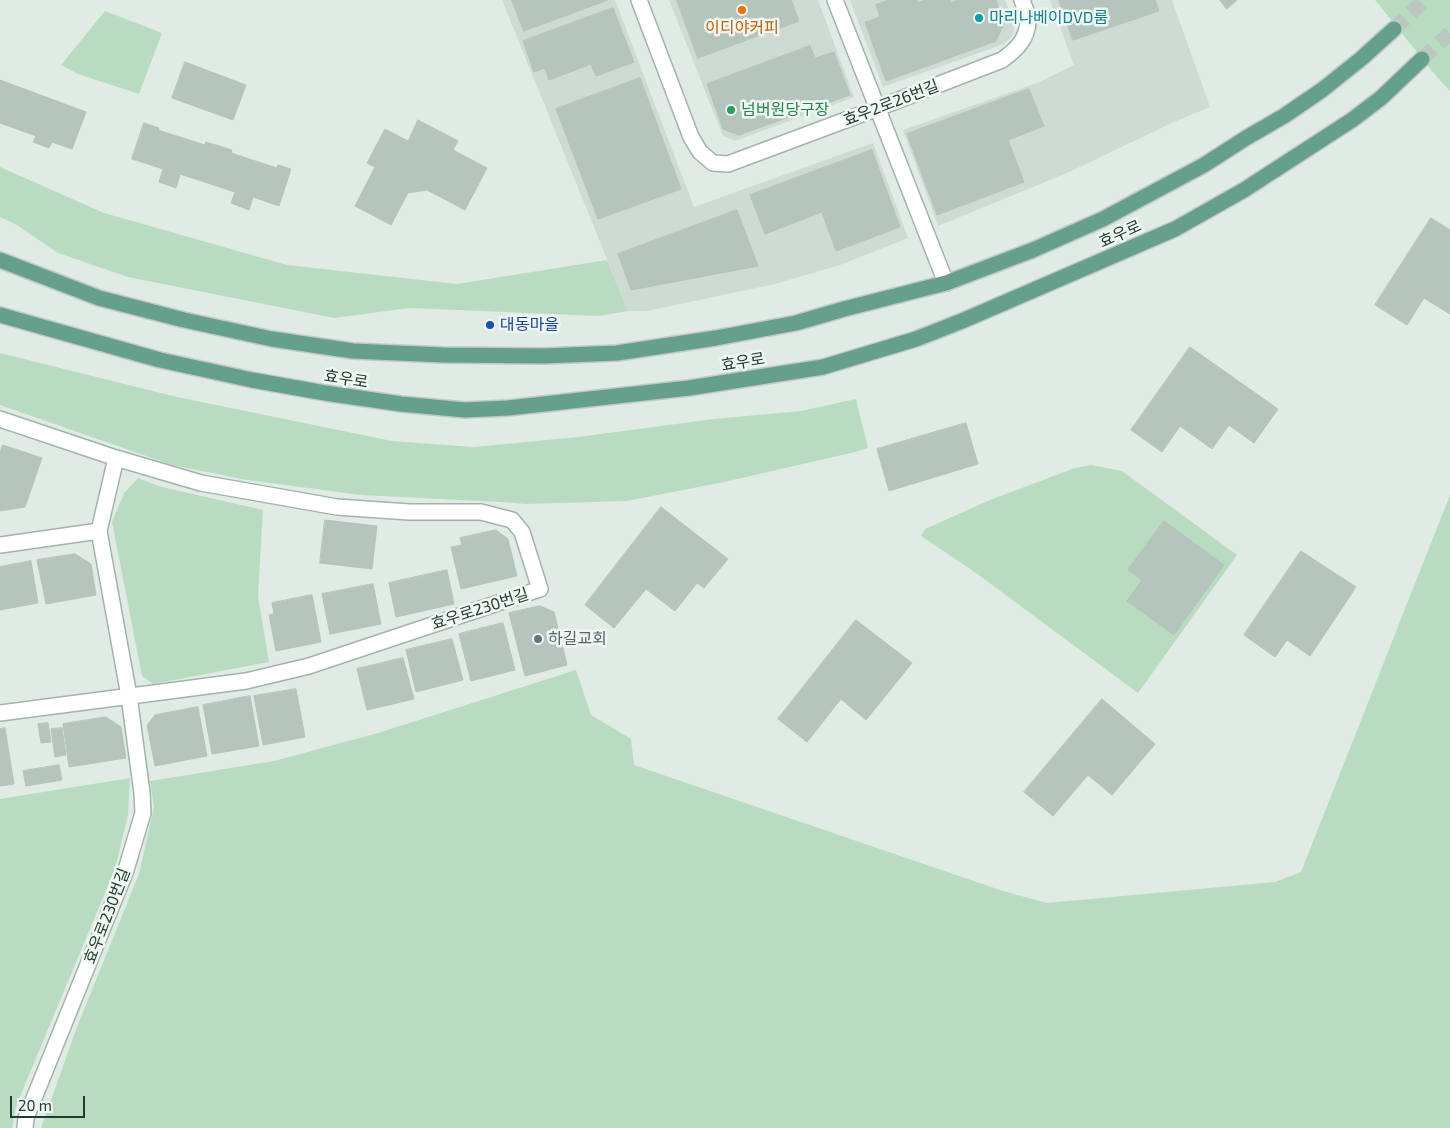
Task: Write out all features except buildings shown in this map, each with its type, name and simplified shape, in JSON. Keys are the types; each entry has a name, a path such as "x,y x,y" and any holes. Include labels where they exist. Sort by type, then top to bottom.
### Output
{"main road":[{"name":"효우로","path":"0,260 99,298 184,320 272,339 353,351 442,355 544,356 617,353 716,338 796,323 946,283 1033,250 1103,219 1204,164 1284,116 1362,58 1394,29"},
{"name":"효우로","path":"0,315 160,360 252,380 401,404 465,410 517,407 689,388 823,367 916,339 962,321 1175,229 1244,190 1352,120 1381,98 1422,59"}],"street":[{"name":"효우2로26번길","path":"639,0 691,137 700,152 713,163 728,164 1002,60 1016,50 1024,39 1028,19 1022,0"},
{"path":"835,0 946,283"},
{"name":"효우로230번길","path":"0,419 116,458 200,483 337,507 409,512 481,512 512,520 522,532 540,589 309,666 246,680 0,712"},
{"name":"효우로230번길","path":"25,1128 26,1118 125,874 143,813 129,696 99,531 116,458"},
{"path":"0,545 99,531"}],"shaded area":[{"path":"502,0 615,0 694,207 873,143 908,238 840,265 775,284 647,311 628,311"},
{"path":"669,0 818,0 854,97 735,141 723,136"},
{"path":"850,0 1005,0 1015,25 1012,36 1004,44 883,87"},
{"path":"1050,0 1172,0 1210,107 1067,173 938,226 903,130 1037,83 1074,65"}],"green space":[{"path":"1375,0 1450,0 1450,91 1437,77"},
{"path":"105,11 162,33 139,94 78,74 61,65"},
{"path":"0,167 104,213 287,265 457,284 607,260 628,311 599,316 409,308 334,318 128,277 58,253 17,225 0,217"},
{"path":"0,353 177,397 392,441 474,447 578,437 714,419 801,411 856,399 868,448 724,482 627,501 526,504 361,495 247,480 172,465 0,405"},
{"path":"1091,465 1122,471 1237,555 1138,693 976,573 921,536 925,529 990,500 1075,468"},
{"path":"138,478 158,486 263,510 258,596 269,662 153,684 142,676 112,522 124,493"},
{"path":"1450,495 1450,1128 41,1128 77,1027 139,874 154,807 150,781 274,761 378,733 576,670 591,715 631,739 634,765 1003,891 1047,903 1275,882 1301,872"},
{"path":"130,778 128,815 115,869 16,1106 12,1128 0,1128 0,799"}],"tunnel":[{"path":"1394,29 1424,0"},
{"path":"1422,59 1450,33"}],"place":[{"name":"이디야커피","path":"742,10"},
{"name":"마리나베이DVD룸","path":"979,18"},
{"name":"넘버원당구장","path":"731,110"},
{"name":"대동마을","path":"490,325"},
{"name":"하길교회","path":"538,639"}]}
